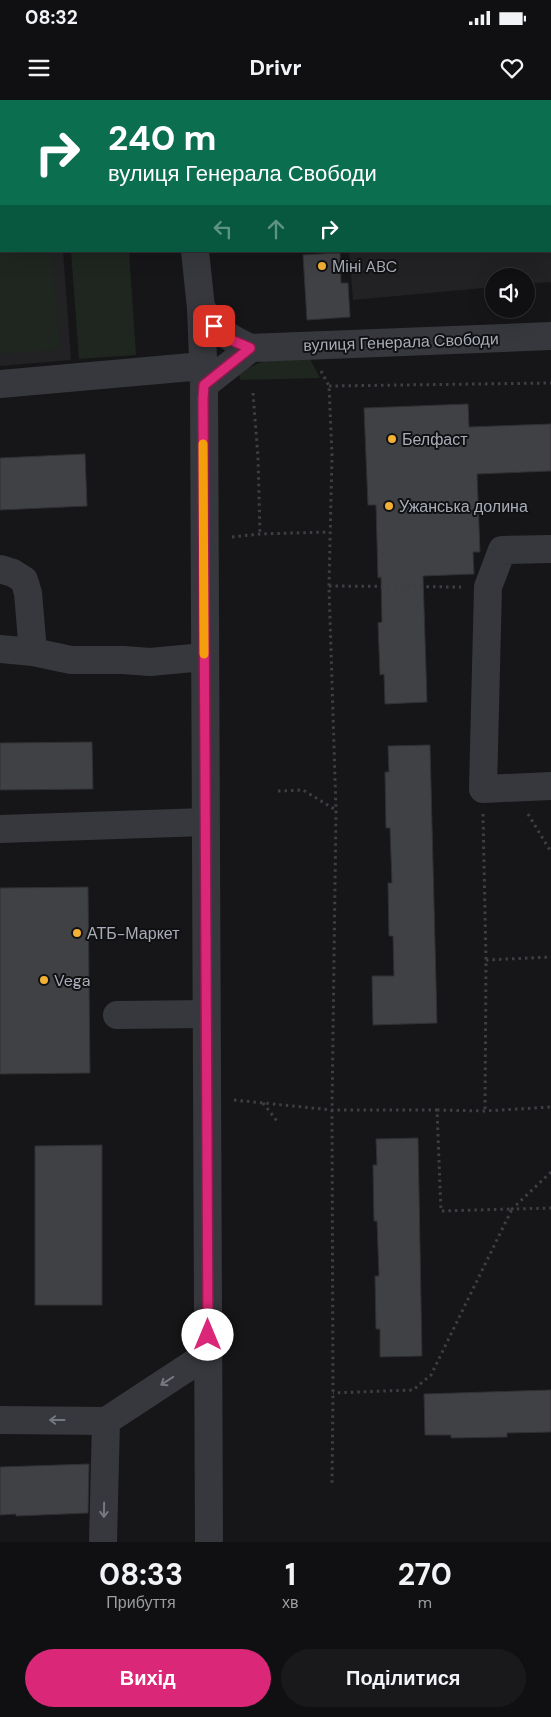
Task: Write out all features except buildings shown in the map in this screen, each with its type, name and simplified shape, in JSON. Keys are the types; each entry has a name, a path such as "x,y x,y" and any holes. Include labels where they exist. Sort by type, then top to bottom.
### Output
{"street":[{"path":"195,252 201,308 203,376 209,1542"},
{"name":"вулиця Генерала Свободи","path":"201,308 221,332 231,340 250,348 551,336"},
{"path":"0,384 203,376 250,348"},
{"path":"551,548 502,550 488,587 483,789 551,786"},
{"path":"0,569 12,572 24,580 28,593 33,652"},
{"path":"0,649 33,652 71,660 150,662 204,657"},
{"path":"0,830 205,822"},
{"path":"117,1015 206,1014"},
{"path":"0,1420 106,1420 208,1354"},
{"path":"103,1542 106,1420"}],"path":[{"path":"313,345 314,356 329,386 332,455 329,586 336,810 332,1110 332,1485"},
{"path":"329,386 551,383"},
{"path":"253,393 258,457 260,534"},
{"path":"204,540 260,534 329,532"},
{"path":"329,586 488,587"},
{"path":"512,788 551,852"},
{"path":"483,789 486,1111"},
{"path":"278,791 303,790 336,810"},
{"path":"486,960 551,957"},
{"path":"206,1098 332,1110 486,1111 551,1107"},
{"path":"263,1102 277,1121"},
{"path":"437,1110 441,1211 551,1208"},
{"path":"333,1393 413,1390 431,1375 512,1209 551,1172"}],"shaded area":[{"path":"0,252 63,252 71,360 0,366"},
{"path":"0,252 52,252 60,349 0,354"},
{"path":"71,252 129,252 136,355 79,359"},
{"path":"349,252 551,252 551,282 535,283 535,268 485,268 485,288 353,300"},
{"path":"307,353 320,378 240,380 239,372 275,356"}],"slow traffic":[{"path":"203,444 204,654"}],"place":[{"name":"Міні ABC","path":"322,266"},
{"name":"Белфаст","path":"392,439"},
{"name":"Ужанська долина","path":"389,506"},
{"name":"АТБ-Маркет","path":"77,933"},
{"name":"Vega","path":"44,980"}],"route":[{"path":"208,1335 203,399 204,385 250,348 231,340 214,326"}]}
